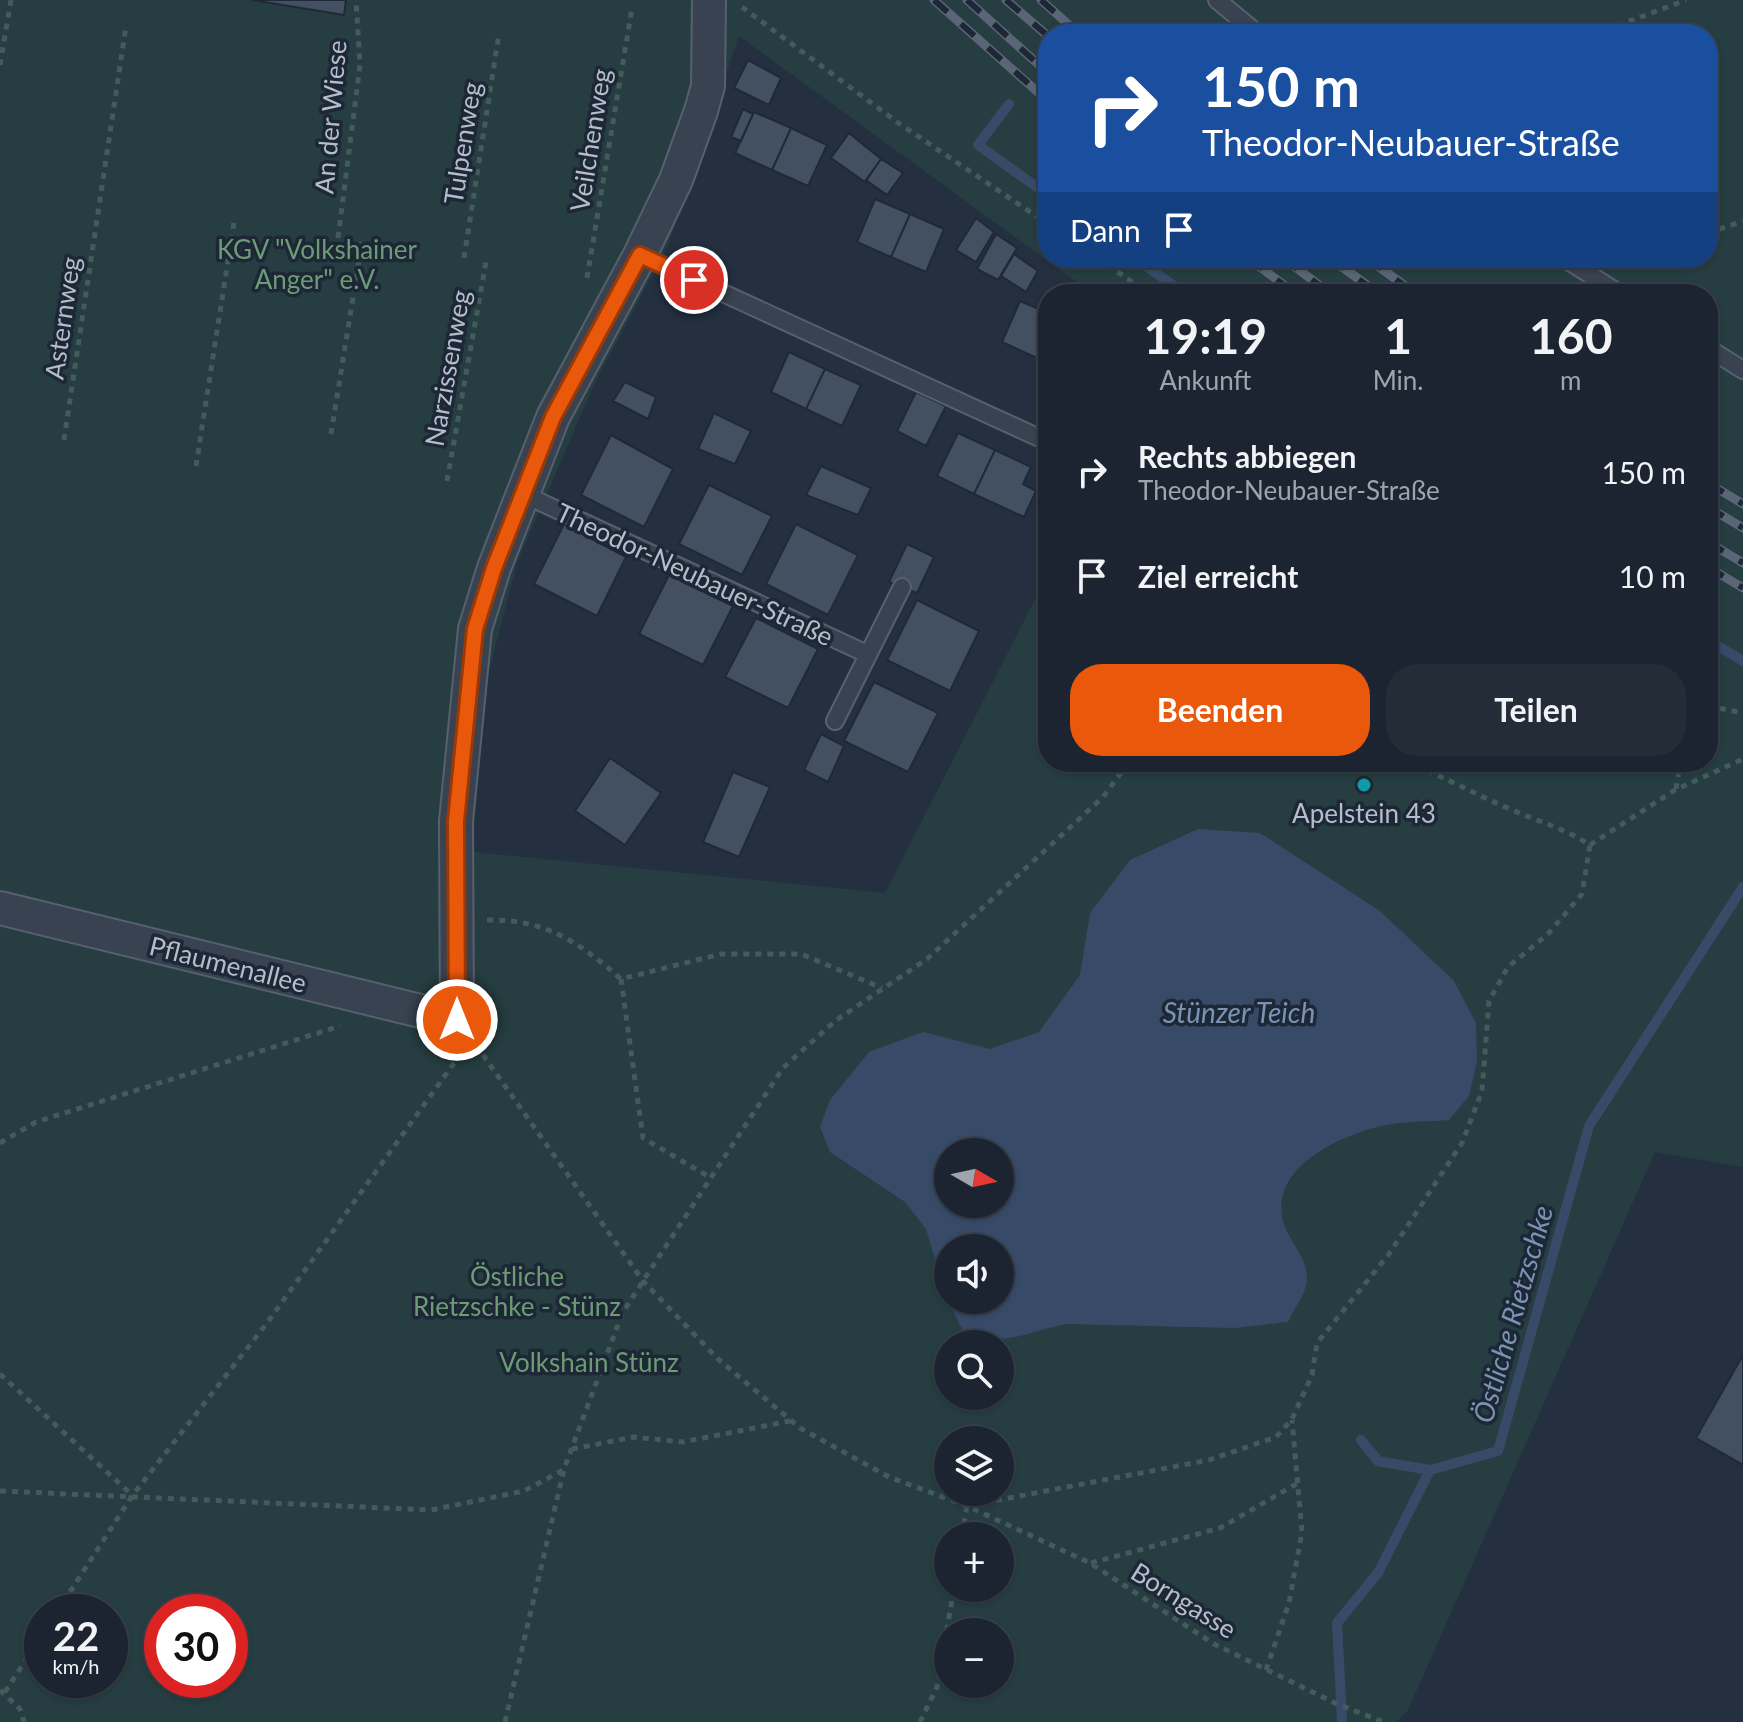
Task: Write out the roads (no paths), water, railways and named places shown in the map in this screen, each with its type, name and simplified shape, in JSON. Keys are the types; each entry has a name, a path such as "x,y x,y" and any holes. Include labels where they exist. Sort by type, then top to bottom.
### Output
{"street":[{"name":"Theodor-Neubauer-Straße","path":"457,1020 456,821 475,629 494,568 553,417 640,255 676,180 705,99 709,0"},
{"name":"Pflaumenallee","path":"0,908 457,1020"}],"lane":[{"path":"1217,0 1246,24"},
{"path":"640,255 1038,437"},
{"path":"1580,268 1604,284"},
{"path":"1718,354 1743,370"},
{"name":"Theodor-Neubauer-Straße","path":"523,494 867,654"},
{"path":"835,721 902,587"}],"water":[{"name":"Stünzer Teich","path":"1198,829 1260,833 1380,911 1454,981 1476,1023 1477,1061 1469,1096 1449,1120 1379,1126 1339,1141 1309,1159 1287,1184 1282,1199 1282,1216 1303,1261 1307,1279 1288,1322 1235,1328 1067,1324 1014,1337 1014,1330 962,1330 954,1314 1014,1314 1014,1234 934,1234 934,1256 926,1229 905,1202 830,1152 820,1127 830,1100 869,1052 923,1032 990,1049 1039,1032 1080,975 1090,913 1130,860"}],"waterway":[{"path":"1009,104 978,145 1038,188"},
{"path":"1149,268 1171,284"},
{"path":"1718,646 1743,661"},
{"name":"Östliche Rietzschke","path":"1342,1722 1337,1623 1378,1573 1430,1470 1498,1451 1589,1126 1743,887"},
{"path":"1361,1440 1378,1461 1430,1470"}],"railway":[{"path":"934,0 1038,92"},
{"path":"967,0 1038,64"},
{"path":"1006,0 1038,27"},
{"path":"1041,0 1068,24"},
{"path":"1261,268 1283,284"},
{"path":"1296,268 1318,284"},
{"path":"1344,268 1365,284"},
{"path":"1381,268 1402,284"},
{"path":"1718,489 1743,504"},
{"path":"1718,513 1743,528"},
{"path":"1718,548 1743,563"},
{"path":"1718,573 1743,588"}],"place":[{"name":"Apelstein 43","path":"1364,785"}],"park label":[{"name":"KGV \"Volkshainer Anger\" e.V.","path":"317,264"},
{"name":"Östliche Rietzschke - Stünz","path":"517,1291"},
{"name":"Volkshain Stünz","path":"589,1362"}]}
